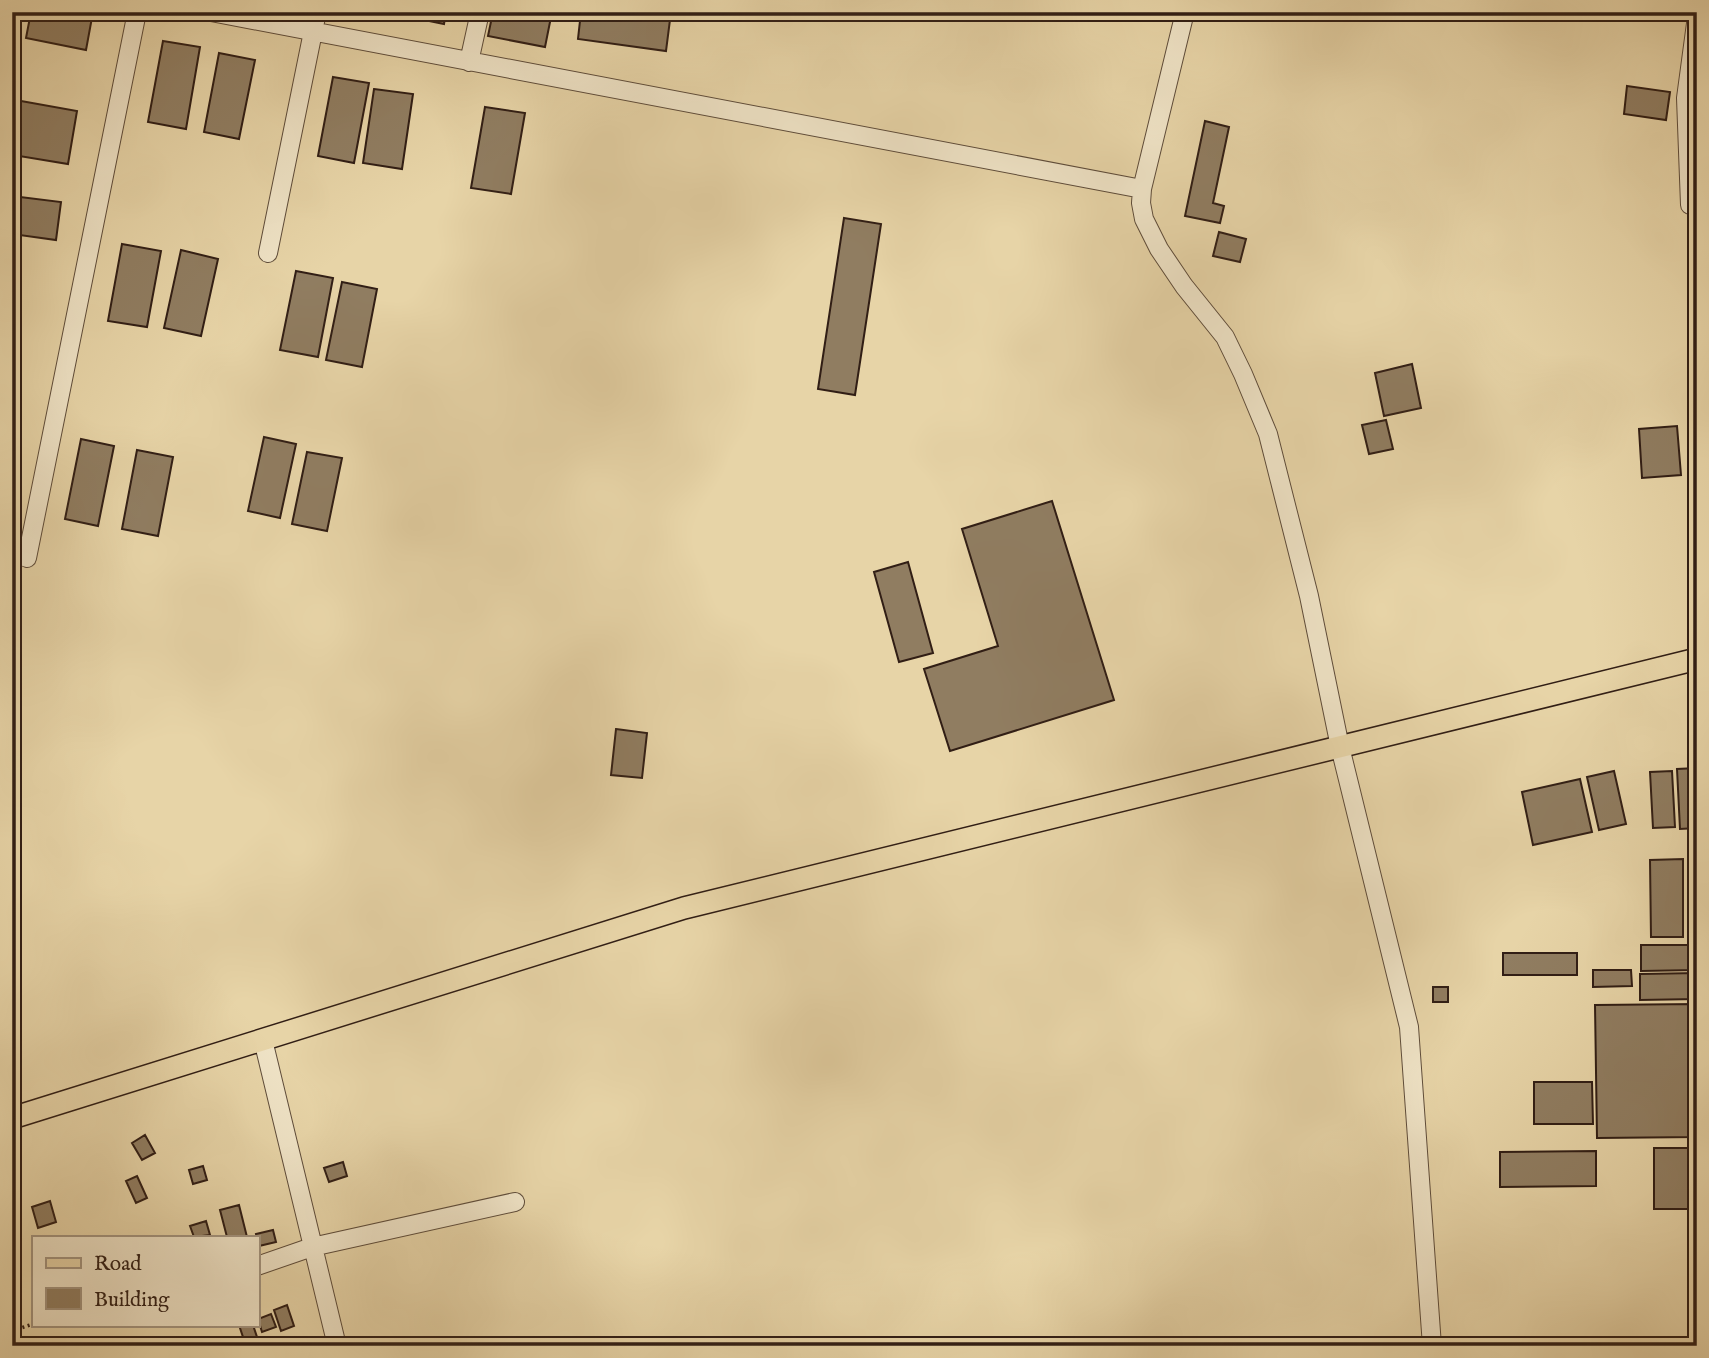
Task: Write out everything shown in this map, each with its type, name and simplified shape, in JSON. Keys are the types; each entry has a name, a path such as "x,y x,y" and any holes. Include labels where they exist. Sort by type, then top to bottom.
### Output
{"main road":[{"path":"12,1118 684,908 1697,659"}],"street":[{"path":"27,558 136,12"},
{"path":"211,12 1142,189"},
{"path":"268,253 317,12"},
{"path":"469,62 480,12"},
{"path":"1055,12 1084,12"},
{"path":"1185,12 1142,189 1141,203 1148,229 1159,249 1184,286 1225,337 1268,434 1309,596 1340,747 1409,1027 1432,1346"},
{"path":"1690,205 1686,98 1697,16"},
{"path":"263,1040 337,1346"},
{"path":"259,1265 312,1247 515,1202"}],"path":[{"path":"12,1331 32,1324"}],"building":[{"path":"31,12 93,12 86,50 26,38"},
{"path":"401,12 446,12 444,24 400,15"},
{"path":"493,12 552,12 545,47 488,36"},
{"path":"581,12 671,12 666,51 578,39"},
{"path":"755,12 755,17 701,14"},
{"path":"163,41 200,47 186,129 148,122"},
{"path":"219,53 255,60 239,139 204,132"},
{"path":"333,77 369,83 354,163 318,156"},
{"path":"1627,86 1670,92 1666,120 1624,114"},
{"path":"374,89 413,94 402,169 363,163"},
{"path":"21,101 77,111 68,164 13,155"},
{"path":"485,107 525,113 511,194 471,188"},
{"path":"1205,121 1229,127 1213,203 1224,206 1220,223 1185,216"},
{"path":"12,196 61,202 56,240 12,234"},
{"path":"844,218 881,224 855,395 818,389"},
{"path":"1219,232 1246,239 1240,262 1213,256"},
{"path":"122,244 161,251 147,327 108,321"},
{"path":"181,250 218,259 201,336 164,328"},
{"path":"296,271 333,278 318,357 280,350"},
{"path":"342,282 377,289 362,367 326,360"},
{"path":"1412,364 1421,408 1384,416 1375,373"},
{"path":"1386,420 1393,449 1369,454 1362,425"},
{"path":"1677,426 1681,475 1642,478 1639,429"},
{"path":"264,437 296,444 280,518 248,511"},
{"path":"81,439 114,446 98,526 65,519"},
{"path":"137,450 173,457 158,536 122,529"},
{"path":"307,452 342,458 327,531 292,524"},
{"path":"1052,501 1114,700 950,751 924,669 998,646 962,529"},
{"path":"908,562 933,653 899,662 874,572"},
{"path":"616,729 647,733 642,778 611,775"},
{"path":"1697,768 1697,828 1680,829 1677,769"},
{"path":"1614,771 1626,824 1599,830 1587,777"},
{"path":"1672,771 1675,827 1653,828 1650,772"},
{"path":"1580,779 1592,832 1533,845 1522,792"},
{"path":"1683,859 1683,937 1651,937 1650,860"},
{"path":"1641,945 1697,945 1697,970 1641,971"},
{"path":"1503,953 1577,953 1577,975 1503,975"},
{"path":"1593,970 1631,970 1632,986 1593,987"},
{"path":"1697,973 1697,999 1640,1000 1640,974"},
{"path":"1433,987 1448,987 1448,1002 1433,1002"},
{"path":"1697,1004 1697,1137 1597,1138 1595,1005"},
{"path":"1534,1082 1592,1082 1593,1124 1534,1124"},
{"path":"145,1135 155,1153 142,1160 132,1143"},
{"path":"1654,1148 1697,1148 1697,1209 1654,1209"},
{"path":"1596,1151 1596,1186 1500,1187 1500,1152"},
{"path":"343,1162 347,1176 329,1182 324,1168"},
{"path":"203,1166 207,1180 193,1184 189,1170"},
{"path":"137,1176 147,1198 136,1203 126,1181"},
{"path":"50,1201 56,1222 38,1228 32,1207"},
{"path":"239,1205 247,1236 227,1236 220,1210"},
{"path":"206,1221 210,1235 194,1236 190,1226"},
{"path":"273,1230 276,1242 259,1246 259,1236 256,1234"},
{"path":"287,1305 294,1326 281,1331 274,1310"},
{"path":"271,1314 276,1327 262,1332 259,1319"},
{"path":"239,1326 253,1326 259,1343 246,1346"}]}
